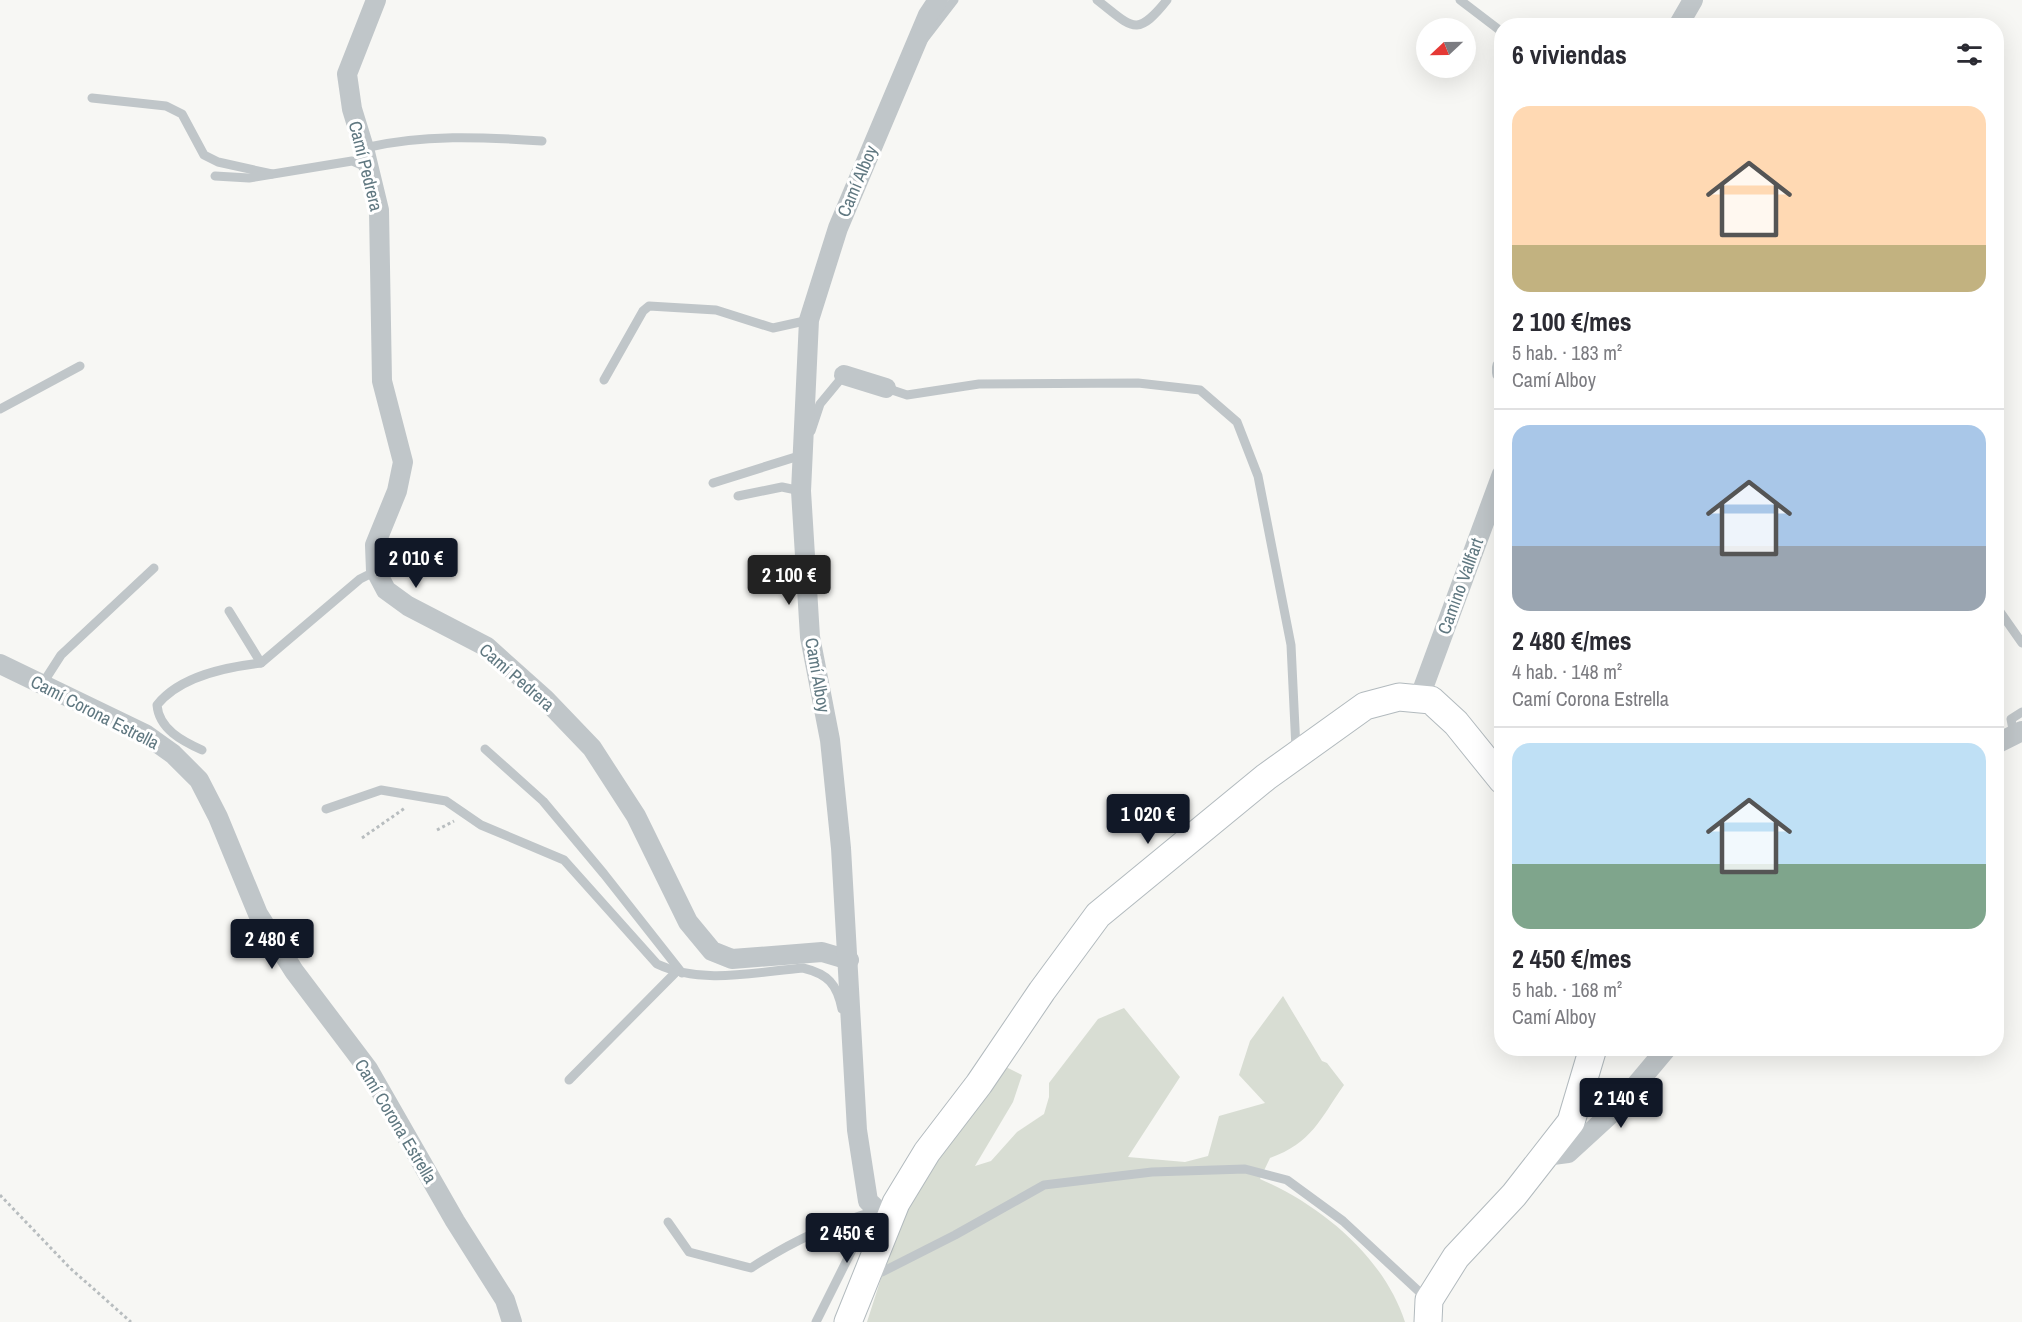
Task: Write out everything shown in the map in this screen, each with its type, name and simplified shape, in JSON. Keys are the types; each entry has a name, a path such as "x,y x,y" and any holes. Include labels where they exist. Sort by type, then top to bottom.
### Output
{"main road":[{"path":"848,1322 869,1269 883,1216 1098,915 1296,755 1365,706 1400,697 1431,700 1456,723 1494,770"},
{"path":"1429,1311 1456,1257 1514,1196 1571,1122 1591,1056"}],"street":[{"name":"Camí Pedrera","path":"376,0 347,74 352,109 379,210 382,381 403,462 397,491 375,545 376,571 386,590 408,606 486,647 545,699 592,748 636,816 688,922 712,951 732,959 822,952 849,960"},
{"name":"Camí Alboy","path":"883,1216 868,1201 857,1130 841,848 830,740 810,637 801,491 802,455 809,320 837,228 913,51 938,0"},
{"path":"1683,18 1693,0"},
{"path":"844,375 886,388"},
{"name":"Camino Vallfart","path":"1419,699 1494,496"},
{"name":"Camí Corona Estrella","path":"0,664 145,734 174,753 199,780 219,817 258,914 294,971 368,1069 455,1221 505,1300 512,1322"},
{"path":"2004,741 2019,736"},
{"path":"1545,1156 1568,1153 1615,1110 1660,1056"}],"lane":[{"path":"913,51 939,22 954,0"},
{"path":"1097,0 1128,24 1139,26 1149,22 1167,0"},
{"path":"1460,0 1494,26"},
{"path":"92,98 166,106 182,114 204,155 218,162 272,174"},
{"path":"364,148 395,141 471,136 542,141"},
{"path":"215,176 249,178 352,161 368,168"},
{"path":"604,380 643,311 649,306 716,310 773,328 809,320"},
{"path":"0,409 80,366"},
{"path":"713,483 802,455 820,404 844,375"},
{"path":"886,388 907,395 979,384 1138,383 1200,390 1237,422 1258,476 1289,635 1296,755"},
{"path":"738,496 782,487 801,491"},
{"path":"43,683 61,655 154,568"},
{"path":"202,750 168,730 158,717 157,705 168,692 186,681 261,663 360,579 376,571"},
{"path":"229,611 261,663"},
{"path":"2004,617 2022,643"},
{"path":"2019,736 2011,719 2022,712"},
{"path":"485,749 543,801 604,874 679,972"},
{"path":"326,809 381,790 446,801 481,825 564,860 657,964 679,972 719,975 803,968 820,972 834,982 840,997 854,1067"},
{"path":"569,1080 679,972"},
{"path":"869,1269 882,1272 1044,1185 1152,1172 1245,1169 1287,1180 1343,1221 1429,1311"},
{"path":"668,1222 689,1252 751,1268 795,1240 828,1225 883,1216"},
{"path":"816,1322 854,1246 883,1216"}],"path":[{"path":"362,838 422,796"},
{"path":"0,1195 70,1268 131,1322"}],"shaded area":[{"path":"1283,996 1322,1061 1327,1063 1344,1085 1314,1129 1296,1145 1270,1158 1260,1179 1305,1203 1348,1236 1382,1276 1405,1322 867,1322 903,1210 1004,1066 1022,1075 1013,1102 975,1166 991,1161 1017,1132 1044,1114 1049,1097 1049,1083 1098,1019 1124,1008 1180,1077 1128,1157 1185,1162 1208,1156 1219,1116 1265,1103 1239,1075 1250,1041"}]}
